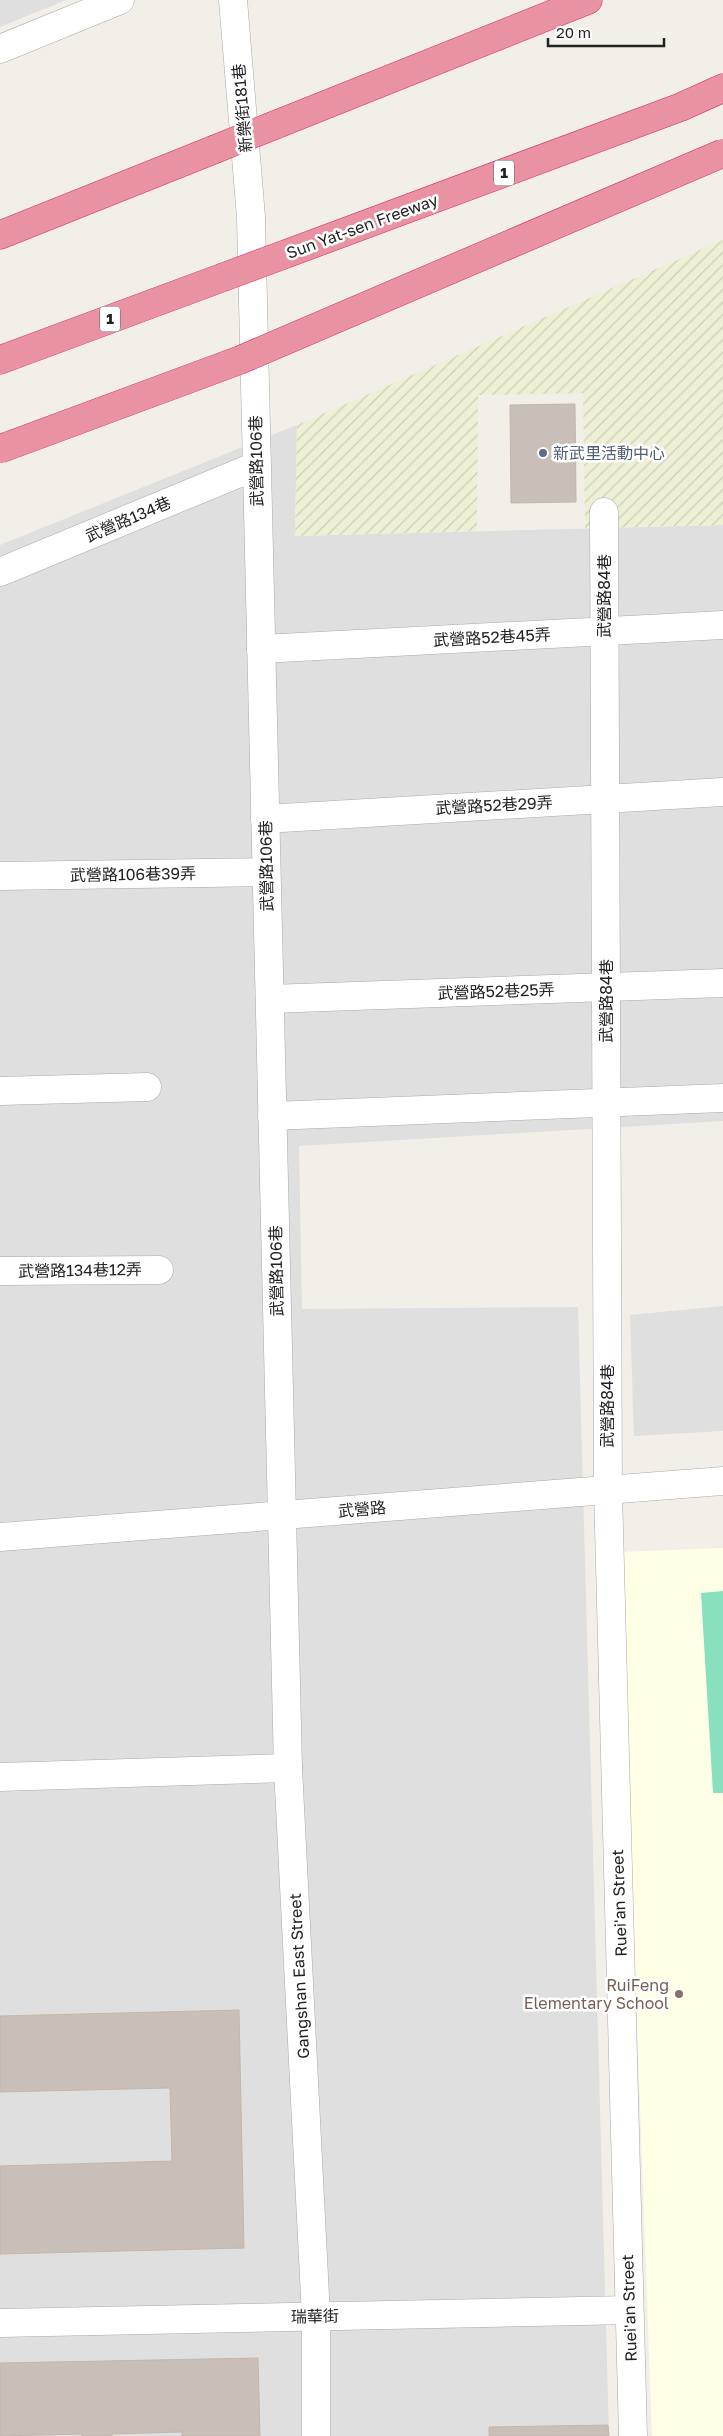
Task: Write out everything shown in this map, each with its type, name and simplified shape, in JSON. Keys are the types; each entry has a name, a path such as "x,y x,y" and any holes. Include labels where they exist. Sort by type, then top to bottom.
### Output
{"highway":[{"path":"0,235 588,0"},
{"name":"Sun Yat-sen Freeway","path":"0,360 681,107 723,88"},
{"path":"0,449 240,360 723,153"}],"street":[{"path":"0,50 120,0"},
{"name":"新樂街181巷","path":"233,0 251,216"},
{"name":"武營路106巷","path":"251,216 282,1515"},
{"name":"武營路134巷","path":"0,572 256,466"},
{"name":"武營路84巷","path":"604,512 608,1490"},
{"name":"武營路52巷45弄","path":"261,649 723,625"},
{"name":"武營路52巷29弄","path":"265,819 723,792"},
{"name":"武營路106巷39弄","path":"0,876 266,872"},
{"name":"武營路52巷25弄","path":"270,999 723,983"},
{"path":"0,1091 147,1087"},
{"path":"272,1116 723,1098"},
{"name":"武營路134巷12弄","path":"0,1271 159,1270"},
{"name":"武營路","path":"0,1537 723,1481"},
{"name":"Ruei'an Street","path":"608,1490 633,2436"},
{"name":"Gangshan East Street","path":"282,1515 288,1768 316,2316 316,2436"},
{"path":"0,1777 288,1768"},
{"name":"瑞華街","path":"0,2323 629,2310"}],"shaded area":[{"path":"0,0 66,0 0,27"},
{"path":"723,240 723,525 585,528 583,393 478,395 477,531 295,536 297,425"},
{"path":"297,425 295,536 723,525 723,1121 299,1146 302,1309 578,1307 609,2436 0,2436 0,545"},
{"path":"723,1306 723,1431 634,1436 630,1315"},
{"name":"RuiFeng Elementary School","path":"723,1548 723,2436 652,2436 620,1552"}],"green space":[{"path":"723,1591 723,1793 713,1793 701,1593"}],"building":[{"name":"新武里活動中心","path":"575,404 576,502 511,503 510,405"},
{"path":"239,2010 244,2248 0,2254 0,2166 172,2161 170,2088 0,2092 0,2016"},
{"path":"258,2358 260,2436 182,2436 182,2432 112,2434 112,2436 82,2436 82,2434 0,2436 0,2363"},
{"path":"608,2425 609,2436 489,2436 489,2427"}],"place":[{"name":"新武里活動中心","path":"543,453"},
{"name":"RuiFeng Elementary School","path":"679,1994"}]}
